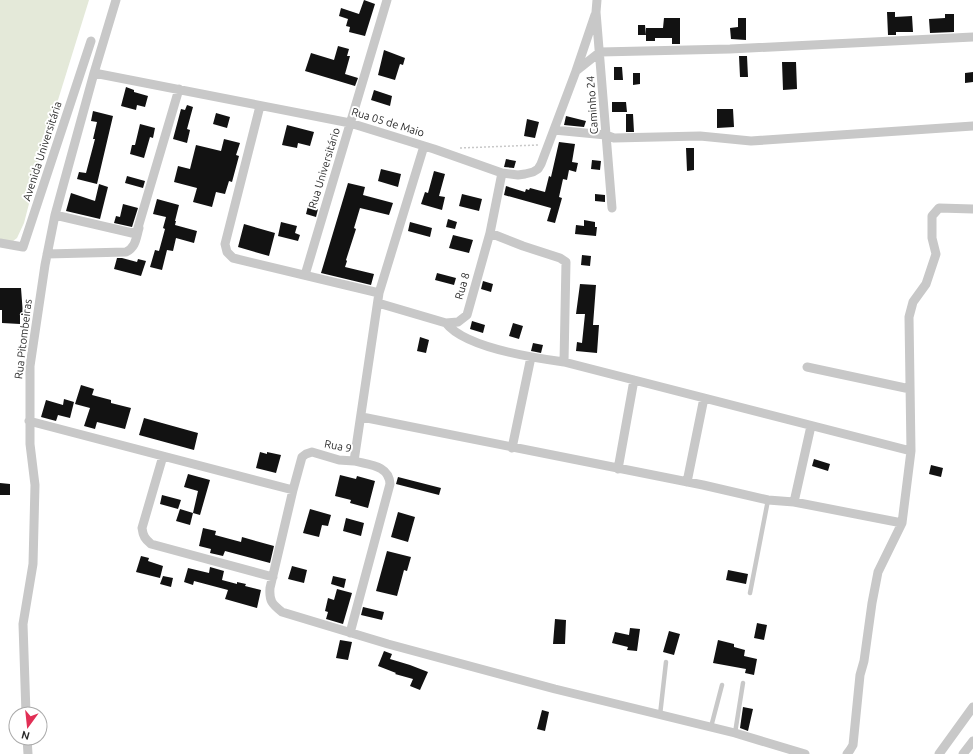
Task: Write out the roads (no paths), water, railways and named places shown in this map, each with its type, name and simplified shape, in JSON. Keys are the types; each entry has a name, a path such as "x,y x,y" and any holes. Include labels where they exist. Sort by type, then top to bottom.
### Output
{"street":[{"name":"Rua Pitombeiras","path":"26,706 23,624 33,564 35,485 29,421 30,366 47,254 55,215 94,73 116,0"},
{"name":"Rua Universitário","path":"305,275 387,0"},
{"name":"Caminho 24","path":"597,0 596,12 612,208"},
{"name":"Rua 05 de Maio","path":"94,73 350,123 424,146 502,173 518,175 533,172 538,169 541,164 576,71 596,12"},
{"path":"576,71 600,52 730,49 973,37"},
{"name":"Avenida Universitária","path":"0,243 23,247 91,41"},
{"path":"47,254 118,253 131,250 134,246 179,89"},
{"path":"260,106 225,244 229,255 233,258 379,293"},
{"path":"554,130 606,135 614,138 700,136 751,140 973,126"},
{"name":"Rua 9","path":"293,490 302,458 306,454 312,452 339,460 354,461 362,417 379,293 424,146"},
{"name":"Rua 8","path":"446,322 458,322 467,315 490,233 502,173"},
{"path":"847,754 853,744 860,675 864,661 878,572 902,523 911,451 909,317 913,302 926,284 936,254 932,238 932,216 939,208 973,209"},
{"path":"55,215 132,233 136,232 139,228"},
{"path":"490,233 560,258 566,262 564,362"},
{"path":"378,303 446,322 451,329 461,336 475,342 531,357 564,362 911,451"},
{"path":"461,336 467,315"},
{"path":"512,448 531,357"},
{"path":"807,367 910,389"},
{"path":"618,469 634,380"},
{"path":"687,482 704,398"},
{"path":"362,417 687,482 768,500 794,502 902,523"},
{"path":"29,421 293,490 270,594 270,599 282,612 350,633 555,689 735,733 805,754"},
{"path":"794,502 811,426"},
{"path":"163,456 142,528 145,539 151,544 273,577"},
{"path":"350,633 390,484 388,474 384,469 354,461"},
{"path":"939,754 973,707"},
{"path":"963,754 973,740"}],"lane":[{"path":"750,593 768,500"},
{"path":"660,715 666,662"},
{"path":"735,733 744,683"},
{"path":"711,727 722,685"}]}
